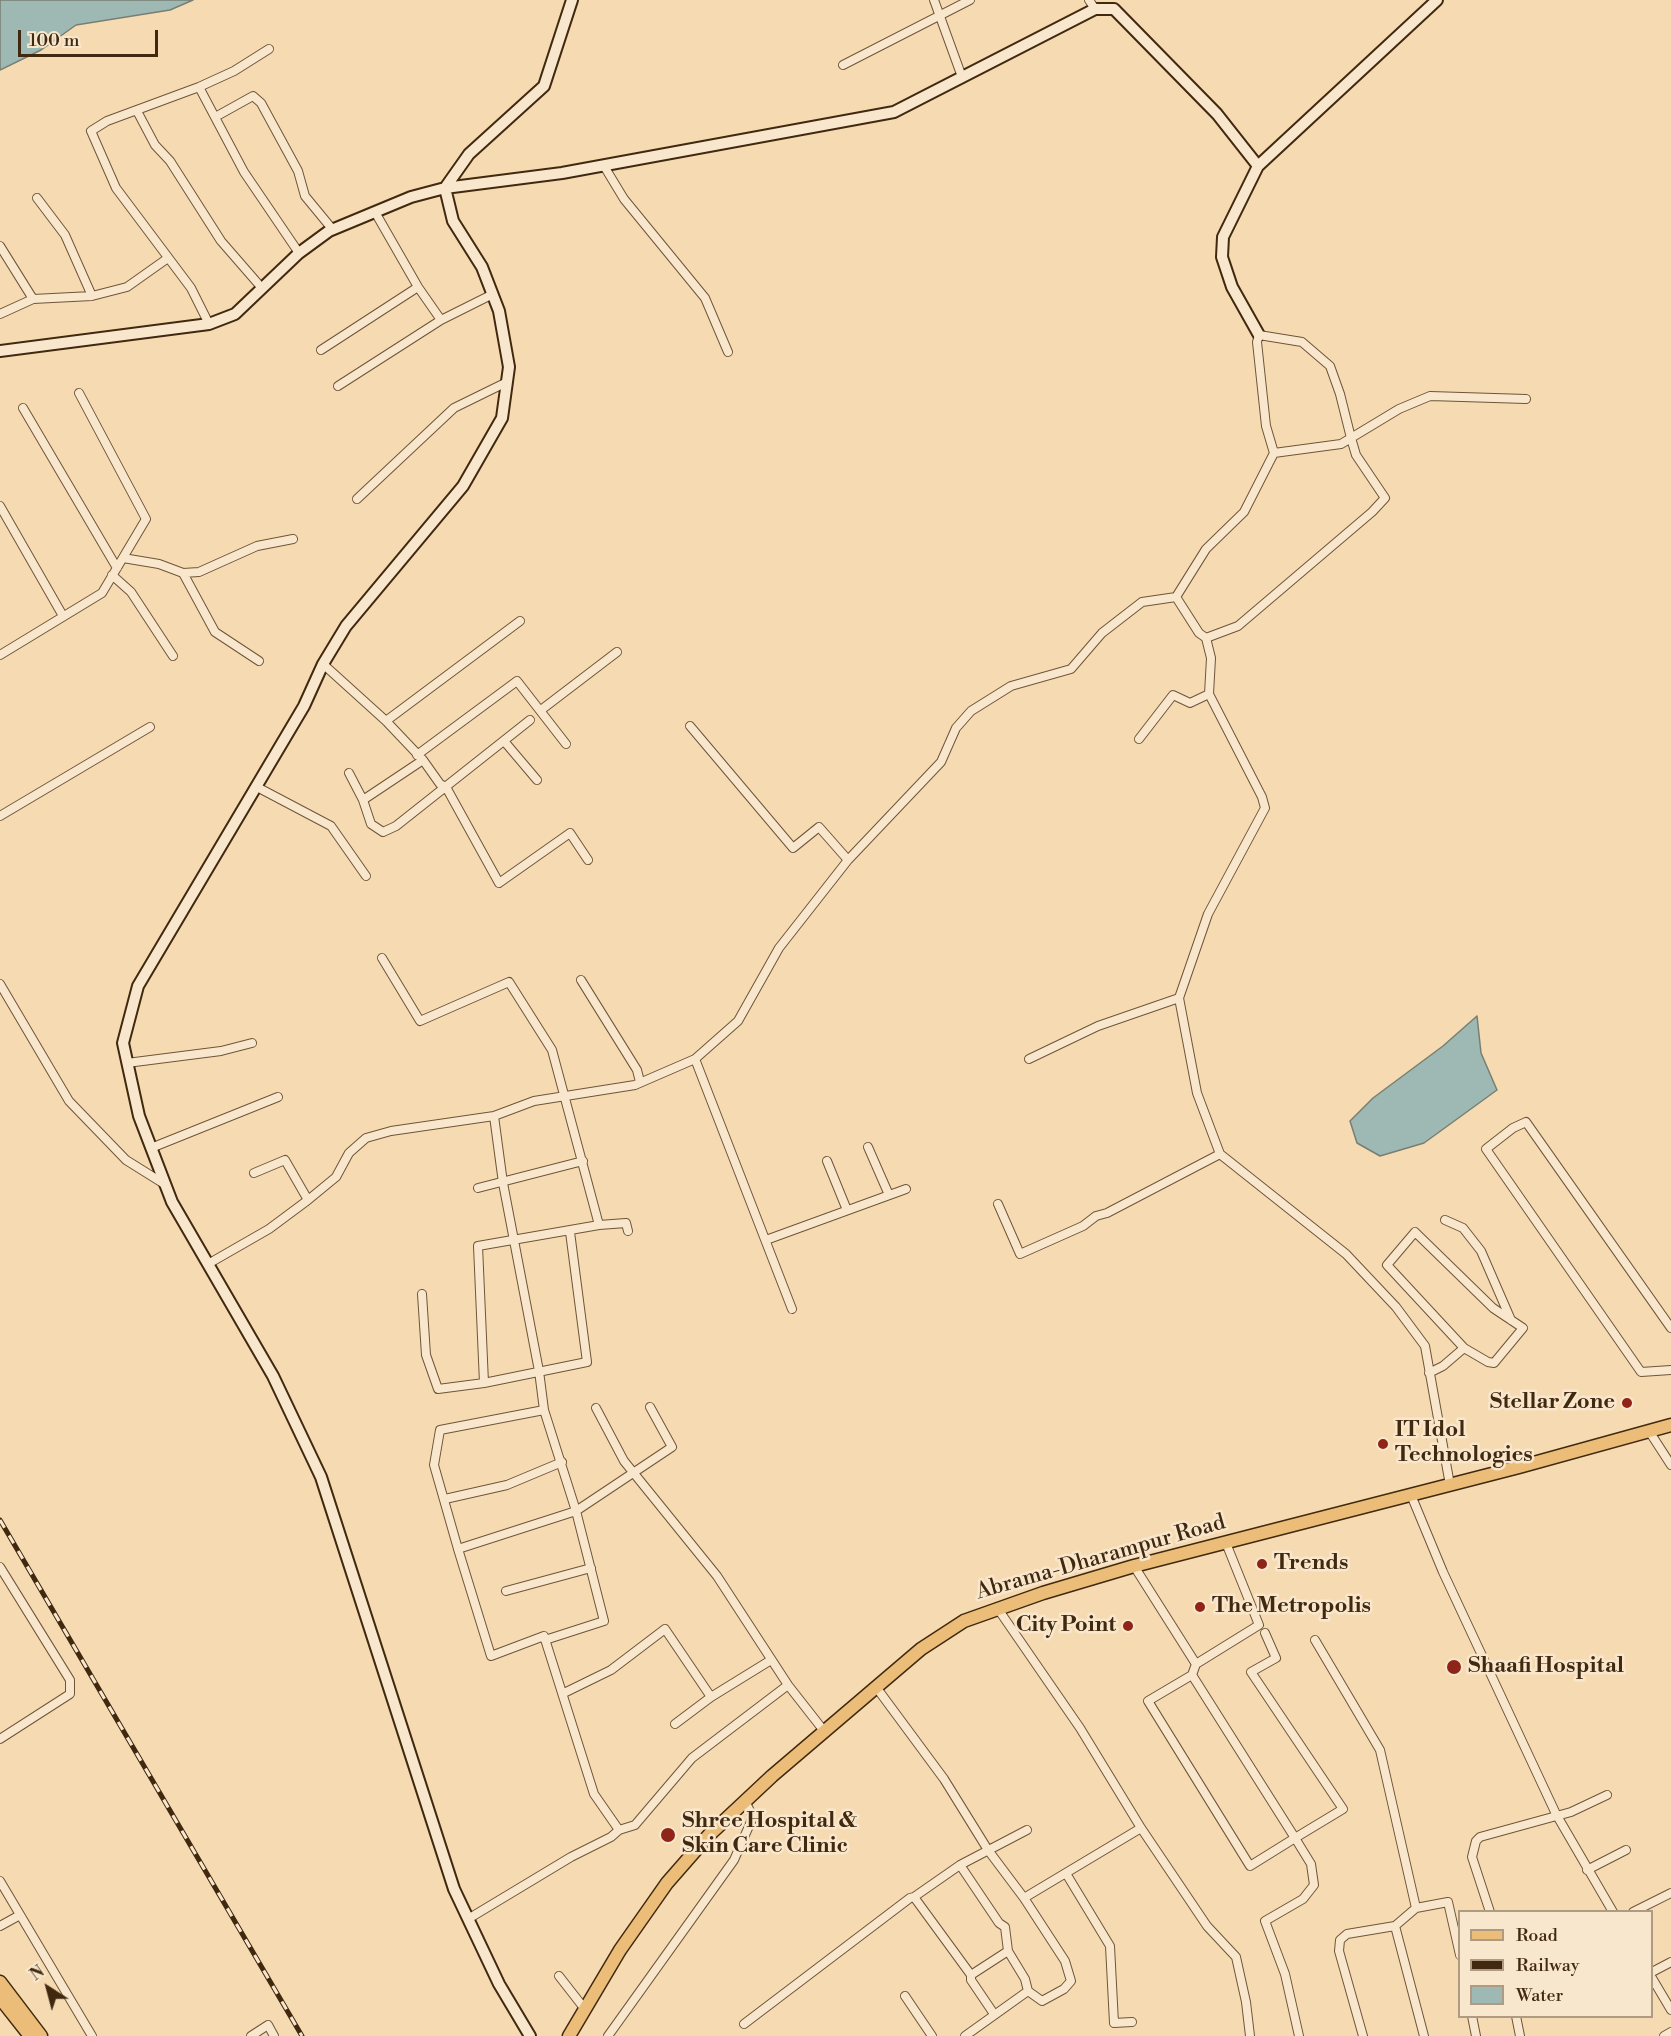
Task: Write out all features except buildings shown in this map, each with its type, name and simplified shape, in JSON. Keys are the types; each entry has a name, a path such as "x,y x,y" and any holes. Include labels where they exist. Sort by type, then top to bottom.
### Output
{"main road":[{"name":"Abrama-Dharampur Road","path":"569,2036 620,1950 667,1883 709,1834 876,1687 921,1650 964,1621 1043,1593 1134,1566 1412,1495 1671,1425"},
{"path":"0,1982 41,2036"},
{"path":"0,1998 30,2036"}],"street":[{"path":"530,2036 499,1984 454,1889 321,1477 273,1376 172,1202 139,1116 123,1043 138,986 304,706 323,664 346,626 463,486 502,418 509,367 500,311 482,267 453,221 445,188 469,154 544,86 572,0"},
{"path":"934,0 962,77"},
{"path":"843,65 970,0"},
{"path":"208,1264 268,1229 308,1200 336,1177 349,1153 366,1138 391,1131 494,1116 534,1101 564,1095 635,1085 695,1059 738,1021 779,948 848,860 941,762 956,728 971,711 1011,686 1071,669 1102,633 1142,602 1176,597 1206,549 1244,512 1274,453 1266,426 1257,342 1259,335 1232,287 1222,257 1222,237 1258,166 1437,0"},
{"path":"0,351 209,324 235,314 299,253 333,230 411,197 445,188 604,166 894,112 962,77 1092,4 1114,9 1217,114 1258,166"},
{"path":"209,324 191,288 116,188 91,134 94,127 137,111 146,105 199,87 234,71 269,49"},
{"path":"199,87 217,116 244,172 299,253"},
{"path":"217,116 253,96 261,103 298,171 305,196 333,230"},
{"path":"137,111 155,145 170,161 222,241 261,287"},
{"path":"604,166 624,198 705,298 728,352"},
{"path":"37,198 64,236 92,296"},
{"path":"375,212 418,287 441,320"},
{"path":"0,246 33,299"},
{"path":"0,314 33,299 92,296 127,287 168,258"},
{"path":"321,350 418,287"},
{"path":"338,386 441,320 493,294"},
{"path":"1206,639 1238,626 1372,512 1384,498 1356,455 1330,366 1302,342 1259,335"},
{"path":"357,499 454,408 507,382"},
{"path":"0,655 102,593 146,519 79,393"},
{"path":"1274,453 1341,444 1400,409 1430,396 1526,399"},
{"path":"22,408 117,568"},
{"path":"0,506 63,616"},
{"path":"123,558 159,564 183,573 199,572 257,546 293,539"},
{"path":"183,573 215,632 259,661"},
{"path":"112,575 131,592 172,656"},
{"path":"1176,597 1199,633 1206,639 1211,658 1209,694 1262,797 1265,808 1208,914 1179,998 1197,1093 1220,1154 1353,1262 1396,1307 1425,1346 1450,1485"},
{"path":"386,721 519,621"},
{"path":"541,710 617,652"},
{"path":"323,664 386,721 420,757 440,784 446,787 499,883 570,832 588,860"},
{"path":"363,800 517,681 566,744"},
{"path":"1139,739 1173,695 1190,703 1209,694"},
{"path":"349,773 372,824 383,832 396,826 531,720"},
{"path":"690,726 793,848 819,827 848,860"},
{"path":"0,816 150,727"},
{"path":"504,741 537,780"},
{"path":"257,787 331,826 366,876"},
{"path":"382,958 420,1021 509,982 552,1050 599,1225"},
{"path":"580,980 619,1040 640,1082"},
{"path":"0,984 69,1101 126,1160 166,1185"},
{"path":"1029,1059 1098,1026 1179,998"},
{"path":"127,1063 221,1051 252,1043"},
{"path":"695,1059 792,1309"},
{"path":"151,1148 278,1097"},
{"path":"494,1116 503,1183 539,1371 543,1410 562,1462 604,1622 545,1640"},
{"path":"1671,1328 1526,1122 1513,1128 1486,1149 1641,1372 1671,1370"},
{"path":"868,1147 889,1195"},
{"path":"998,1204 1020,1254 1083,1226 1096,1216 1107,1213 1220,1154"},
{"path":"254,1173 285,1160 308,1200"},
{"path":"478,1188 583,1161"},
{"path":"827,1161 847,1210"},
{"path":"766,1240 906,1189"},
{"path":"1445,1220 1463,1228 1481,1251 1511,1320"},
{"path":"484,1383 478,1246 570,1232 599,1225 626,1223 628,1232"},
{"path":"422,1294 426,1355 438,1389 484,1383 587,1362 570,1232"},
{"path":"1415,1232 1493,1308 1523,1328 1494,1363 1464,1348 1387,1265 1415,1232"},
{"path":"1430,1373 1443,1366 1464,1348"},
{"path":"458,1549 576,1511 672,1447 650,1407"},
{"path":"596,1408 624,1461 717,1576 788,1685 825,1731"},
{"path":"543,1410 440,1430 434,1465 491,1656 544,1636 564,1693 594,1794 619,1830"},
{"path":"1649,1431 1671,1466"},
{"path":"445,1499 507,1485 562,1462"},
{"path":"1412,1495 1443,1572 1556,1814 1611,1910"},
{"path":"1226,1543 1259,1625 1196,1664 1192,1675 1149,1701 1250,1866 1343,1809 1251,1672 1276,1658 1265,1632"},
{"path":"1134,1566 1196,1664"},
{"path":"0,1567 70,1680 70,1694 0,1739"},
{"path":"506,1591 591,1568"},
{"path":"998,1609 1080,1728 1141,1828 1207,1926 1236,1957 1246,2002 1250,2036"},
{"path":"564,1693 611,1670 665,1629 711,1697"},
{"path":"1315,1640 1380,1750 1416,1908"},
{"path":"675,1724 711,1697 771,1660"},
{"path":"1192,1675 1311,1864 1314,1885 1303,1899 1265,1921 1285,1974 1299,2036"},
{"path":"468,1919 571,1857 612,1837 619,1830 635,1825 693,1758 788,1685"},
{"path":"876,1687 944,1779 988,1850 1024,1898 1065,1961 1071,1981 1064,1989 1042,2001 1028,1991 1025,1978 1008,1951 1005,1927 999,1923 960,1865"},
{"path":"1490,1910 1472,1857 1476,1841 1480,1837 1556,1814 1571,1812 1607,1795"},
{"path":"608,2036 734,1860 753,1817 745,1801"},
{"path":"1024,1898 1060,1876 1066,1875 1141,1828"},
{"path":"744,2024 910,1898 960,1865 1028,1830"},
{"path":"1587,1870 1626,1850"},
{"path":"1066,1875 1110,1946 1114,2023 1132,2022"},
{"path":"0,1881 92,2036"},
{"path":"1635,1910 1671,1893"},
{"path":"914,1897 971,1975 971,1980 994,2014"},
{"path":"1363,2036 1339,1951 1340,1940 1347,1934 1395,1926 1416,1908 1448,1902 1458,1946"},
{"path":"0,1926 20,1915"},
{"path":"1395,1926 1424,2036"},
{"path":"971,1975 1008,1951"},
{"path":"1653,1971 1671,1962"},
{"path":"558,1976 584,2008"},
{"path":"1653,1980 1671,2010"},
{"path":"965,2036 1028,1991"},
{"path":"905,1996 932,2036"},
{"path":"1472,2018 1476,2036"},
{"path":"1516,2018 1520,2036"},
{"path":"251,2036 268,2025 274,2036"},
{"path":"1664,2036 1671,2032"}],"water":[{"path":"0,0 193,0 170,10 76,25 41,50 0,70"},
{"path":"1477,1016 1481,1053 1497,1090 1424,1143 1380,1156 1357,1143 1350,1121 1373,1098 1443,1046"}],"railway":[{"path":"0,1520 302,2036"}],"place":[{"name":"Stellar Zone","path":"1627,1403"},
{"name":"IT Idol Technologies","path":"1383,1444"},
{"name":"Trends","path":"1262,1564"},
{"name":"The Metropolis","path":"1200,1607"},
{"name":"City Point","path":"1128,1626"},
{"name":"Shaafi Hospital","path":"1454,1667"},
{"name":"Shree Hospital & Skin Care Clinic","path":"668,1835"}]}
